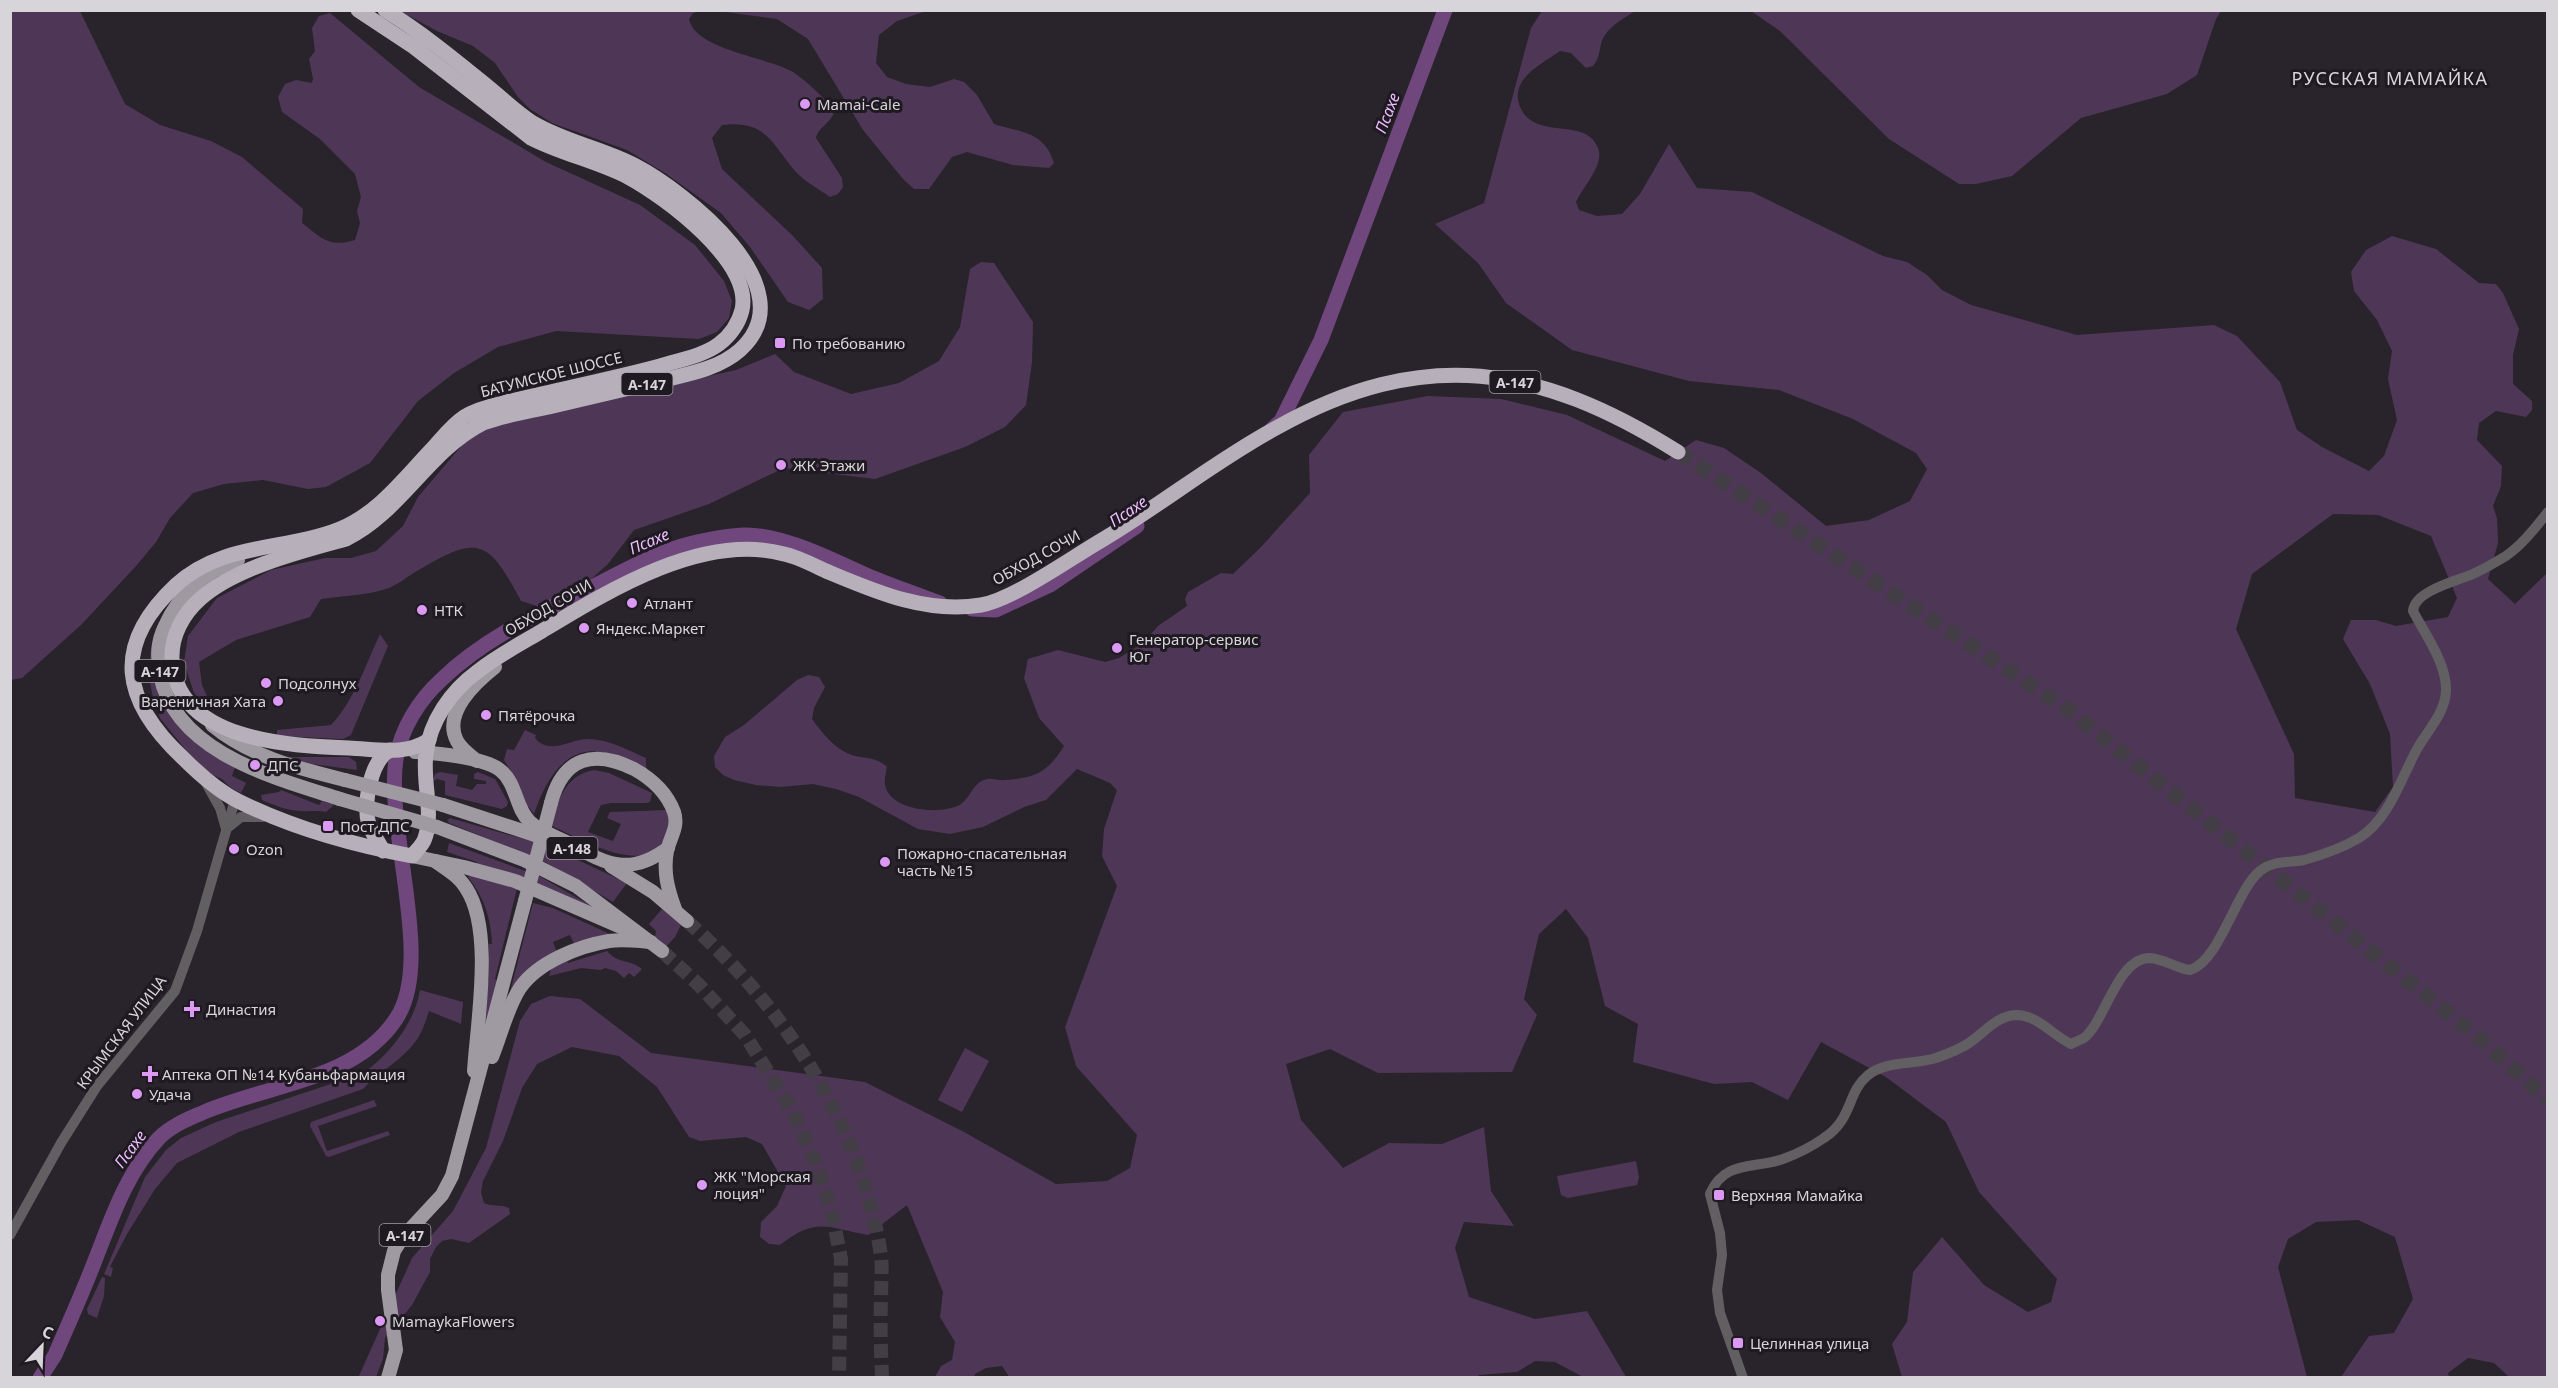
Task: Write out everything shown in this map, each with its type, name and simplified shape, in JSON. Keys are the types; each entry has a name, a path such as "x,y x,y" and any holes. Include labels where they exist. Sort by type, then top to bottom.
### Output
{"highway":[{"name":"БАТУМСКОЕ ШОССЕ","path":"320,535 337,530 369,513 453,427 474,412 502,403 615,379 708,350 729,335 737,323 743,303 742,292 728,262 709,239 655,194 629,178 552,149 531,138 414,47 358,10"},
{"name":"БАТУМСКОЕ ШОССЕ","path":"199,714 190,706 175,675 172,650 177,630 189,610 219,584 236,574 346,539 361,532 389,509 457,440 483,423 686,375 710,366 740,350 757,321 759,293 747,265 722,230 694,206 634,165 565,139 531,122 450,57 385,10"},
{"name":"ОБХОД СОЧИ","path":"427,746 451,695 478,671 573,612 636,579 688,558 728,550 758,550 784,554 908,602 938,607 983,605 1011,594 1112,534 1274,428 1318,405 1365,388 1409,378 1452,375 1493,377 1561,393 1589,404 1625,421 1678,452"},
{"name":"А-147","path":"320,535 228,556 187,576 165,596 144,623 133,652 134,690 146,716 169,746 199,773 235,800 275,818 383,851 412,856 426,838 427,746 383,754 373,769 368,818 383,851"},
{"name":"А-147","path":"199,714 230,729 285,745 396,751"},
{"path":"396,751 425,773"},
{"path":"345,840 366,824 368,818"}],"main road":[{"name":"БАТУМСКОЕ ШОССЕ","path":"320,535 224,565 191,588 176,603 160,635 159,666 163,686 173,707 202,739 251,767 340,799"},
{"path":"477,761 457,741 454,727 456,715 469,692 502,660 506,653"},
{"name":"БАТУМСКОЕ ШОССЕ","path":"199,714 241,746 280,763 345,780"},
{"path":"427,746 501,771 512,786 530,822 588,854 613,864 628,866 646,862 668,848"},
{"name":"А-147","path":"388,1377 396,1350 388,1290 388,1275 394,1251 402,1238 436,1203 447,1188 551,803 562,776 573,765 588,758 603,758 621,762 640,772 660,787 671,804 675,816 675,832 668,848"},
{"name":"А-148","path":"345,780 493,819 588,854 644,886 687,921"},
{"name":"А-148","path":"340,799 437,827 524,860 576,886 657,946"},
{"path":"668,848 665,876 675,909"},
{"name":"А-147","path":"412,856 515,881 657,946"},
{"name":"А-147","path":"435,861 465,886 478,916 481,942 480,994 471,1106"},
{"path":"471,1106 519,990 529,977 557,959 579,949 609,941 657,946"}],"street":[{"path":"1743,1377 1720,1313 1717,1290 1722,1255 1720,1233 1710,1194 1718,1178 1738,1168 1784,1159 1825,1137 1842,1122 1856,1090 1872,1071 1936,1058 1970,1043 1988,1027 2008,1017 2016,1015 2029,1018 2071,1044 2084,1038 2126,971 2136,962 2148,958 2155,959 2190,970 2201,963 2213,948 2251,881 2260,871 2278,862 2301,861 2319,856 2359,838 2369,830 2385,811 2415,752 2442,711 2446,690 2442,668 2413,611 2416,601 2428,592 2476,573 2507,555 2530,535 2547,512"},
{"path":"199,773 216,800 226,829 241,817 275,818"},
{"name":"КРЫМСКАЯ УЛИЦА","path":"10,1235 97,1086 175,990 197,931 235,800"}],"shaded area":[{"path":"11,10 80,11 125,104 160,125 211,141 242,157 303,209 302,223 320,237 338,243 355,240 360,223 357,211 361,197 355,174 320,139 282,112 278,97 285,84 296,80 312,83 309,59 315,51 312,28 319,16 330,13 419,87 546,162 640,205 695,245 724,281 732,301 729,318 717,332 699,339 556,331 498,347 454,373 418,401 370,463 326,487 308,489 263,480 224,484 193,493 170,518 156,542 136,566 82,624 22,678 11,680"},
{"path":"400,11 700,11 693,13 689,19 694,30 704,38 734,52 793,72 835,109 832,117 816,138 842,178 843,187 838,194 830,197 804,179 759,130 737,124 722,125 712,138 722,169 793,236 822,268 823,299 809,310 788,302 750,247 721,213 665,173 627,150 552,123 530,109 518,97 495,63 473,46 437,31"},
{"path":"718,11 926,11 897,21 879,35 876,63 887,77 906,84 930,87 954,79 964,82 977,95 994,124 1038,139 1050,153 1054,163 1049,168 1013,165 967,152 952,157 929,189 914,189 863,130 808,39 777,19"},
{"path":"1542,11 1635,11 1606,33 1593,66 1586,68 1571,53 1560,51 1530,73 1520,87 1519,104 1526,116 1535,123 1582,133 1592,138 1598,148 1596,168 1576,202 1579,210 1597,216 1622,214 1640,194 1669,144 1697,188 1752,192 1883,256 1907,262 1927,275 1942,290 1971,305 2077,335 2214,325 2237,336 2280,382 2297,430 2322,447 2369,471 2384,456 2397,420 2388,379 2392,351 2377,320 2354,291 2351,272 2366,250 2392,236 2436,249 2479,283 2496,284 2503,293 2519,329 2513,355 2513,384 2532,401 2532,410 2526,417 2496,411 2479,423 2477,440 2502,466 2501,486 2493,506 2497,518 2498,543 2488,579 2515,604 2548,572 2547,1377 2509,1377 2494,1363 2468,1358 2448,1373 2449,1377 2341,1377 2369,1336 2394,1333 2413,1299 2395,1237 2358,1220 2316,1222 2288,1239 2278,1267 2307,1377 1902,1377 1892,1344 1907,1322 1913,1272 1942,1237 1984,1285 2028,1312 2051,1302 2057,1279 1979,1192 1946,1122 1886,1077 1821,1042 1788,1100 1752,1082 1714,1084 1633,1062 1638,1024 1605,1006 1588,938 1566,909 1539,934 1524,999 1537,1015 1512,1072 1378,1073 1330,1049 1286,1064 1301,1120 1343,1168 1389,1143 1442,1144 1484,1127 1491,1191 1514,1226 1464,1222 1455,1248 1469,1297 1535,1319 1587,1311 1626,1377 1583,1377 1555,1362 1535,1361 1517,1372 1479,1375 1476,1378 1010,1378 1002,1366 986,1368 974,1377 935,1377 941,1366 952,1360 955,1342 940,1317 943,1292 907,1205 868,1235 822,1226 803,1230 780,1245 769,1244 760,1237 761,1222 777,1206 786,1186 762,1144 746,1137 700,1141 689,1137 657,1087 619,1056 572,1047 537,1064 522,1088 503,1141 483,1181 481,1192 484,1203 509,1208 510,1214 469,1243 451,1239 442,1241 436,1247 430,1259 430,1272 412,1305 385,1338 383,1359 376,1377 358,1378 412,1258 453,1211 486,1148 520,1021 531,1004 550,996 580,999 651,1053 865,1082 964,1132 1056,1184 1107,1181 1130,1168 1137,1135 1076,1066 1065,1027 1117,886 1102,856 1104,829 1117,790 1110,783 1077,769 1046,800 1024,807 983,827 950,834 918,829 859,797 836,789 813,784 781,787 756,785 723,775 715,767 714,756 725,737 744,725 797,680 808,675 819,677 825,687 814,708 812,719 837,747 852,755 878,761 887,767 885,785 889,794 906,806 930,810 952,808 961,804 982,781 1025,778 1040,772 1052,762 1064,746 1039,718 1024,678 1028,659 1058,650 1105,662 1119,658 1143,643 1158,626 1187,606 1185,599 1188,592 1221,573 1233,574 1310,493 1309,455 1343,412 1428,396 1501,399 1567,415 1665,461 1696,440 1724,448 1761,473 1826,526 1869,520 1910,501 1927,469 1916,453 1853,419 1779,390 1689,381 1572,350 1506,303 1478,263 1435,224 1484,203 1531,28","holes":["2333,514 2378,515 2431,536 2457,598 2448,617 2396,626 2376,620 2351,620 2343,639 2370,684 2390,734 2393,787 2375,812 2295,798 2294,754 2236,629 2252,574"]},
{"path":"1751,11 2221,11 2216,19 2197,75 2167,94 2081,118 2012,176 1976,184 1959,184 1889,139 1780,31"},
{"path":"981,262 994,263 1033,322 1032,362 1026,405 1005,427 965,447 875,479 784,468 709,504 634,530 608,564 571,597 537,606 521,601 500,565 490,555 480,549 468,548 455,551 389,588 365,594 321,599 310,617 236,640 199,662 202,685 210,703 208,707 194,693 184,662 188,636 217,598 271,570 325,558 351,558 376,551 403,526 418,497 463,444 487,426 736,370 775,354 794,372 851,394 899,383 939,361 960,327 970,269"},
{"path":"177,595 156,663 198,742 213,755 235,767 232,776 246,783 241,793 231,788 222,779 202,770 160,718 153,698 149,676 151,646 162,615"},
{"path":"380,634 388,646 351,735 343,739 277,736 277,730 331,725 353,694"},
{"path":"525,730 536,735 535,738 547,746 595,739 625,748 646,758 648,771 609,754 594,751 581,753 560,766 551,777 534,814 524,801 515,778 504,760 507,749 514,750"},
{"path":"285,757 349,757 356,762 357,770 312,764"},
{"path":"594,770 609,773 652,793 650,802 646,803 601,805 588,832 613,841 621,824 607,818 610,812 668,810 668,826 657,849 644,855 612,852 550,825 560,798 569,783 576,777"},
{"path":"440,772 458,775 456,786 472,790 477,784 486,784 486,781 474,779 474,774 478,772 495,779 508,802 507,806 502,809 445,795 445,781 437,779 433,781 435,774"},
{"path":"281,790 319,805 322,801 334,805 326,812 301,811 262,800 261,795"},
{"path":"450,818 548,846 627,883 613,902 545,862 449,823 447,820"},
{"path":"449,843 539,876 602,912 447,852"},
{"path":"471,875 517,888 486,1027 483,1025 489,974 489,944 492,944 488,917 482,900 468,877"},
{"path":"533,903 553,908 610,934 574,944 570,935 553,942 558,955 510,992"},
{"path":"662,909 684,919 675,937 662,951 654,944 656,931 649,924"},
{"path":"607,951 615,958 642,969 634,977 629,973 624,978 616,971 605,968 601,970 581,968 549,976 552,966 567,960 568,963"},
{"path":"420,990 463,1002 461,1024 429,1011 421,1032 412,1046 363,1089 239,1132 177,1163 155,1189 127,1234 110,1267 113,1268 111,1277 104,1274 145,1177 166,1150 181,1138 216,1122 364,1073 383,1056 407,1026"},
{"path":"965,1048 989,1061 962,1112 938,1100"},
{"path":"374,1100 377,1106 318,1126 327,1151 388,1131 390,1135 329,1157 326,1156 310,1126 311,1122"},
{"path":"1636,1161 1639,1177 1637,1185 1568,1198 1561,1195 1557,1176"},
{"path":"102,1277 105,1278 104,1296 97,1318 88,1314 87,1309"}],"waterway":[{"name":"Псахе","path":"1271,430 1281,421 1321,340 1445,10"},
{"name":"Псахе","path":"972,609 996,610 1050,585 1137,526"},
{"name":"Псахе","path":"40,1378 55,1355 128,1182 137,1166 159,1138 185,1121 227,1103 333,1069 357,1056 378,1040 396,1019 407,994 411,964 410,930 394,788 396,759 402,737 418,706 433,688 458,665 516,626 639,563 682,546 731,536 761,536 794,544 940,603"}],"tunnel":[{"path":"1678,452 2067,709 2472,1032 2548,1100"},
{"path":"687,921 755,990 785,1028 812,1069 835,1111 870,1202 881,1255 882,1378"},
{"path":"662,951 699,985 745,1035 793,1112 815,1161 831,1208 841,1259 839,1378"}],"place":[{"name":"Mamai-Cale","path":"805,104"},
{"name":"По требованию","path":"780,343"},
{"name":"ЖК Этажи","path":"781,465"},
{"name":"Атлант","path":"632,603"},
{"name":"НТК","path":"422,610"},
{"name":"Яндекс.Маркет","path":"584,628"},
{"name":"Генератор-сервис Юг","path":"1117,648"},
{"name":"Подсолнух","path":"266,683"},
{"name":"Вареничная Хата","path":"278,701"},
{"name":"Пятёрочка","path":"486,715"},
{"name":"ДПС","path":"255,765"},
{"name":"Пост ДПС","path":"328,826"},
{"name":"Ozon","path":"234,849"},
{"name":"Пожарно-спасательная часть №15","path":"885,862"},
{"name":"Династия","path":"192,1009"},
{"name":"Аптека ОП №14 Кубаньфармация","path":"150,1074"},
{"name":"Удача","path":"137,1094"},
{"name":"ЖК \"Морская лоция\"","path":"702,1185"},
{"name":"Верхняя Мамайка","path":"1719,1195"},
{"name":"MamaykaFlowers","path":"380,1321"},
{"name":"Целинная улица","path":"1738,1343"}],"district":[{"name":"РУССКАЯ МАМАЙКА","path":"2390,78"}]}
